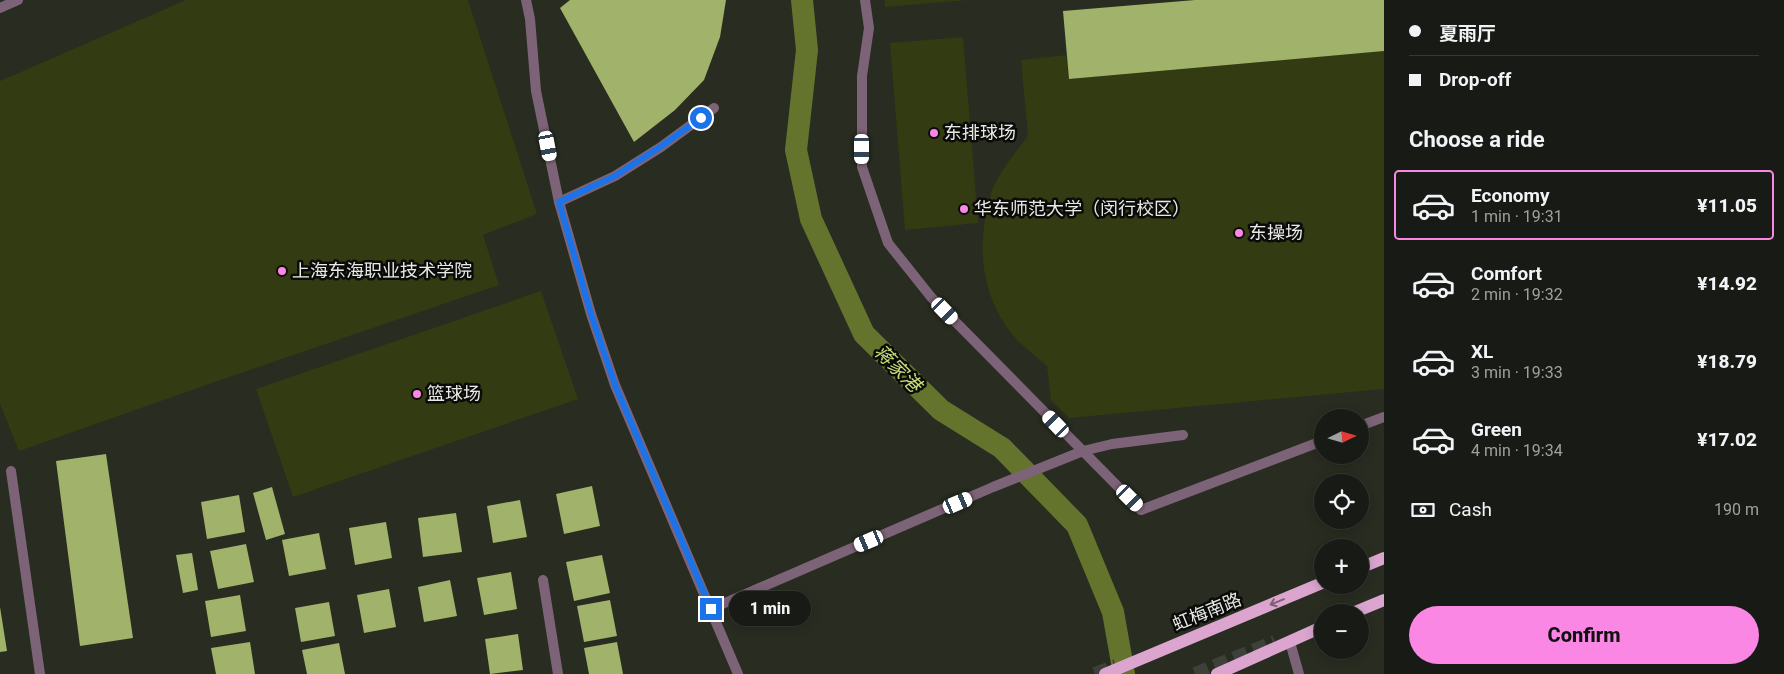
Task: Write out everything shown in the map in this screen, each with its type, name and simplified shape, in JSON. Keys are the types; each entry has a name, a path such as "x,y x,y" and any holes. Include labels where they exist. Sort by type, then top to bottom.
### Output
{"main road":[{"path":"1369,564 1384,558"},
{"name":"虹梅南路","path":"1105,674 1314,586"},
{"path":"1369,606 1384,600"},
{"path":"1217,674 1314,631"}],"street":[{"path":"0,8 18,0"},
{"path":"526,0 530,19 536,91 559,202 591,314 615,385 738,674"},
{"path":"865,0 869,28 862,76 862,167 888,243 931,297 1141,510 1314,444"},
{"path":"559,202 615,176 660,147 714,108"},
{"path":"1369,423 1384,417"},
{"path":"711,609 1083,451 1112,444 1183,435"},
{"path":"11,471 40,674"},
{"path":"544,580 558,674"},
{"path":"1290,642 1299,674"}],"shaded area":[{"path":"0,0 1384,0 1384,674 0,674"}],"green space":[{"path":"186,0 468,0 537,214 483,235 499,285 19,451 0,404 0,81"},
{"path":"885,0 968,0 885,7"},
{"name":"东排球场","path":"963,37 978,223 905,230 890,43"},
{"path":"1384,51 1384,389 1069,418 1051,400 1047,366 1025,348 1006,326 998,313 987,284 984,269 984,224 992,190 1013,155 1028,136 1021,60 1066,55 1069,79"},
{"name":"篮球场","path":"541,291 578,399 293,497 256,389"}],"building":[{"path":"570,0 726,0 720,37 704,80 675,110 634,142 560,8"},
{"path":"1195,0 1384,0 1384,51 1069,79 1063,11"},
{"path":"106,454 133,638 80,646 56,461"},
{"path":"592,486 600,526 564,534 556,494"},
{"path":"272,487 285,534 266,540 253,493"},
{"path":"239,495 245,532 207,539 201,502"},
{"path":"520,500 527,537 493,543 487,506"},
{"path":"456,513 462,552 423,557 418,518"},
{"path":"386,522 392,558 355,565 349,528"},
{"path":"319,533 326,569 289,576 282,540"},
{"path":"246,544 254,582 218,589 210,551"},
{"path":"192,553 198,590 183,593 176,555"},
{"path":"602,555 610,593 574,601 566,562"},
{"path":"511,572 517,609 484,615 477,578"},
{"path":"450,580 457,616 424,622 418,587"},
{"path":"389,589 396,627 364,633 357,595"},
{"path":"240,595 246,631 211,637 205,601"},
{"path":"610,600 617,636 584,642 577,606"},
{"path":"329,602 335,636 301,642 295,608"},
{"path":"0,607 7,651 0,652"},
{"path":"518,634 523,670 490,674 485,639"},
{"path":"250,642 255,674 216,674 211,648"},
{"path":"617,642 623,674 589,674 584,648"},
{"path":"339,643 345,674 307,674 302,650"}],"waterway":[{"name":"蒋家港","path":"802,0 807,50 796,150 811,219 864,334 941,410 1002,448 1077,525 1113,612 1124,674"}],"tunnel":[{"path":"1195,674 1275,642"},
{"path":"1095,674 1116,666"}],"place":[{"name":"东排球场","path":"934,133"},
{"name":"华东师范大学（闵行校区）","path":"964,209"},
{"name":"东操场","path":"1239,233"},
{"name":"上海东海职业技术学院","path":"282,271"},
{"name":"篮球场","path":"417,394"}],"route":[{"path":"701,118 615,176 559,202 591,314 615,385 711,609"}]}
